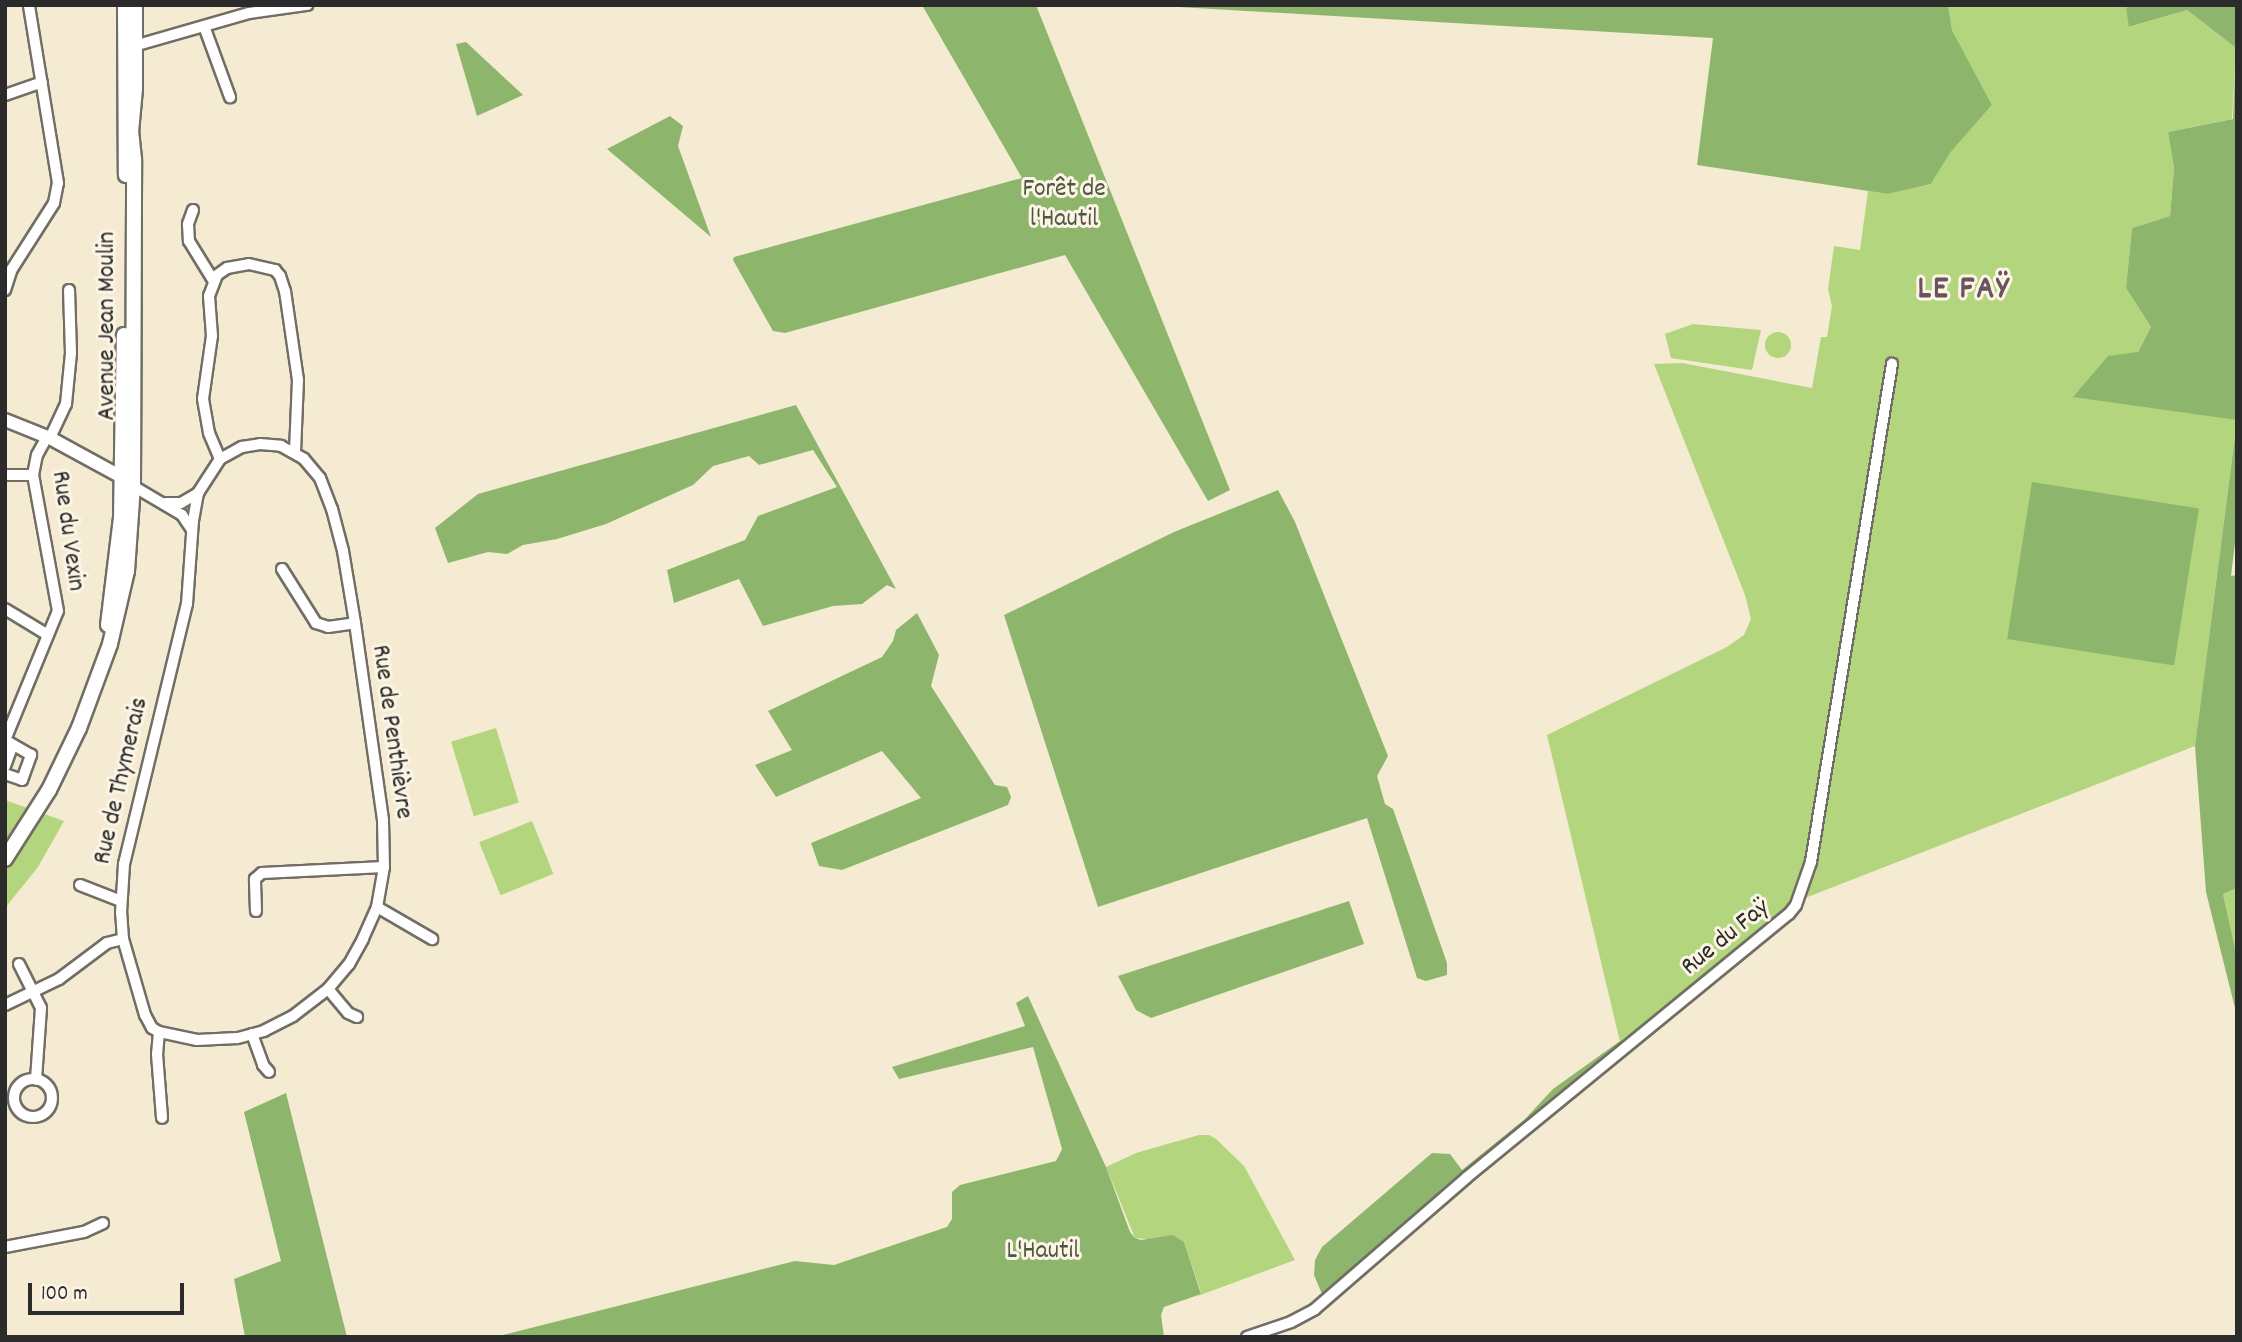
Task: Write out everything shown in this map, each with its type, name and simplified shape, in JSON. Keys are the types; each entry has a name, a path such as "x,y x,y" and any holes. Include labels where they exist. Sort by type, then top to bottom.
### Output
{"main road":[{"name":"Avenue Jean Moulin","path":"94,687 108,621 128,481 122,380 127,240 124,153 125,5"},
{"name":"Avenue Jean Moulin","path":"94,687 110,644 127,570 134,153 131,132 135,89 135,5"},
{"path":"5,859 60,770 94,687"}],"street":[{"path":"5,290 12,268 50,210 57,190 58,172 29,5"},
{"path":"134,46 249,13 307,5"},
{"path":"204,26 230,97"},
{"path":"5,95 42,82"},
{"path":"194,210 188,225 189,241 192,251 213,280"},
{"path":"166,503 181,503 198,493 220,459 242,447 260,444 281,446 295,452 299,380 280,276 267,266 249,264 227,268 213,280 209,296 212,335 203,399 209,433 220,459"},
{"name":"Rue du Vexin","path":"5,766 12,747 5,740 58,611 33,475 37,455 66,404 71,353 69,290"},
{"name":"Rue du Faÿ","path":"1247,1337 1314,1311 1466,1178 1796,905 1811,862 1892,364"},
{"path":"5,420 48,437 166,503 182,515 192,531"},
{"name":"Rue de Penthièvre","path":"159,1031 210,1041 252,1034 292,1016 328,989 357,951 377,907 384,867 383,820 343,551 326,489 315,470 295,452"},
{"path":"5,475 33,475"},
{"name":"Rue de Thymerais","path":"159,1031 152,1028 145,1015 123,939 121,901 128,838 187,604 192,531 198,493"},
{"path":"181,503 194,513"},
{"path":"182,515 194,513"},
{"path":"282,569 316,623 328,626 355,622"},
{"path":"5,609 48,635"},
{"path":"5,774 22,780 31,755 12,747"},
{"path":"256,911 255,880 262,873 384,867"},
{"path":"80,885 121,901"},
{"path":"377,907 432,939"},
{"path":"5,1005 59,979 107,943 123,939"},
{"path":"19,964 35,992 42,1016 36,1080"},
{"path":"328,989 348,1013 357,1017"},
{"path":"159,1031 157,1054 162,1118"},
{"path":"252,1034 262,1065 269,1072"},
{"path":"5,1247 84,1232 103,1223"}],"green space":[{"name":"Forêt de l'Hautil","path":"922,5 1036,5 1230,490 1208,501 1065,255 785,333 773,331 733,260 734,257 1022,178"},
{"path":"1145,5 1948,5 1952,30 1992,105 1950,153 1931,184 1888,194 1697,165 1713,38"},
{"path":"1948,5 2131,5 2126,8 2130,27 2187,10 2236,48 2232,119 2168,132 2174,168 2170,216 2132,228 2126,288 2151,327 2138,352 2073,396 2237,419 2195,746 1805,898 1621,1046 1547,735 1727,647 1744,635 1751,619 1745,595 1654,364 1682,363 1812,388 1821,337 1827,337 1832,306 1828,289 1834,246 1860,250 1868,191 1888,194 1931,184 1950,153 1992,105 1952,30"},
{"path":"2131,5 2237,5 2237,420 2073,397 2108,356 2138,352 2151,327 2126,288 2132,228 2170,216 2174,168 2168,132 2233,119 2236,48 2187,10 2129,27 2126,8"},
{"path":"466,42 523,95 477,116 456,44"},
{"path":"670,116 683,126 678,146 711,237 607,149"},
{"path":"1693,324 1761,330 1752,370 1671,358 1665,334"},
{"path":"1778,332 1787,336 1791,345 1787,354 1778,358 1769,354 1765,345 1769,336"},
{"path":"796,405 896,589 887,585 862,604 833,606 763,626 739,579 674,603 667,570 745,540 758,516 837,487 813,450 759,465 749,456 713,466 693,485 606,524 557,539 523,545 507,554 488,552 448,563 435,528 478,494"},
{"path":"2237,420 2237,527 2231,576 2237,575 2237,888 2223,894 2237,957 2237,1016 2206,892 2195,746"},
{"path":"2032,482 2199,508 2174,665 2007,639"},
{"path":"1278,490 1295,522 1388,756 1377,776 1385,804 1393,809 1447,963 1447,975 1426,981 1417,978 1367,818 1098,907 1004,615 1174,532"},
{"path":"917,613 939,655 931,686 995,785 1007,787 1011,797 1008,805 842,870 819,866 811,843 921,798 882,751 776,797 755,765 792,750 768,711 882,657 893,641 896,630"},
{"path":"496,728 519,803 474,816 451,742"},
{"path":"5,800 64,821 38,867 5,908"},
{"path":"532,821 553,874 501,895 479,842"},
{"path":"2237,888 2237,957 2223,894"},
{"path":"1349,901 1364,944 1151,1018 1136,1010 1118,976"},
{"name":"L'Hautil","path":"1028,996 1106,1167 1130,1232 1141,1240 1173,1235 1184,1242 1201,1294 1164,1307 1161,1315 1164,1337 495,1337 795,1261 834,1265 947,1227 952,1219 952,1192 960,1185 1056,1161 1062,1149 1033,1047 899,1079 892,1067 1025,1026 1016,1003"},
{"path":"1620,1041 1622,1050 1576,1091 1564,1108 1549,1112 1325,1301 1314,1275 1315,1260 1322,1247 1432,1153 1450,1154 1462,1170 1525,1119 1553,1089"},
{"path":"286,1093 347,1337 245,1337 234,1279 281,1261 244,1112"},
{"path":"1199,1135 1209,1135 1216,1139 1244,1166 1295,1260 1195,1297 1201,1294 1200,1289 1184,1242 1135,1238 1106,1167 1136,1153"}],"district":[{"name":"LE FAŸ","path":"1964,291"}]}
